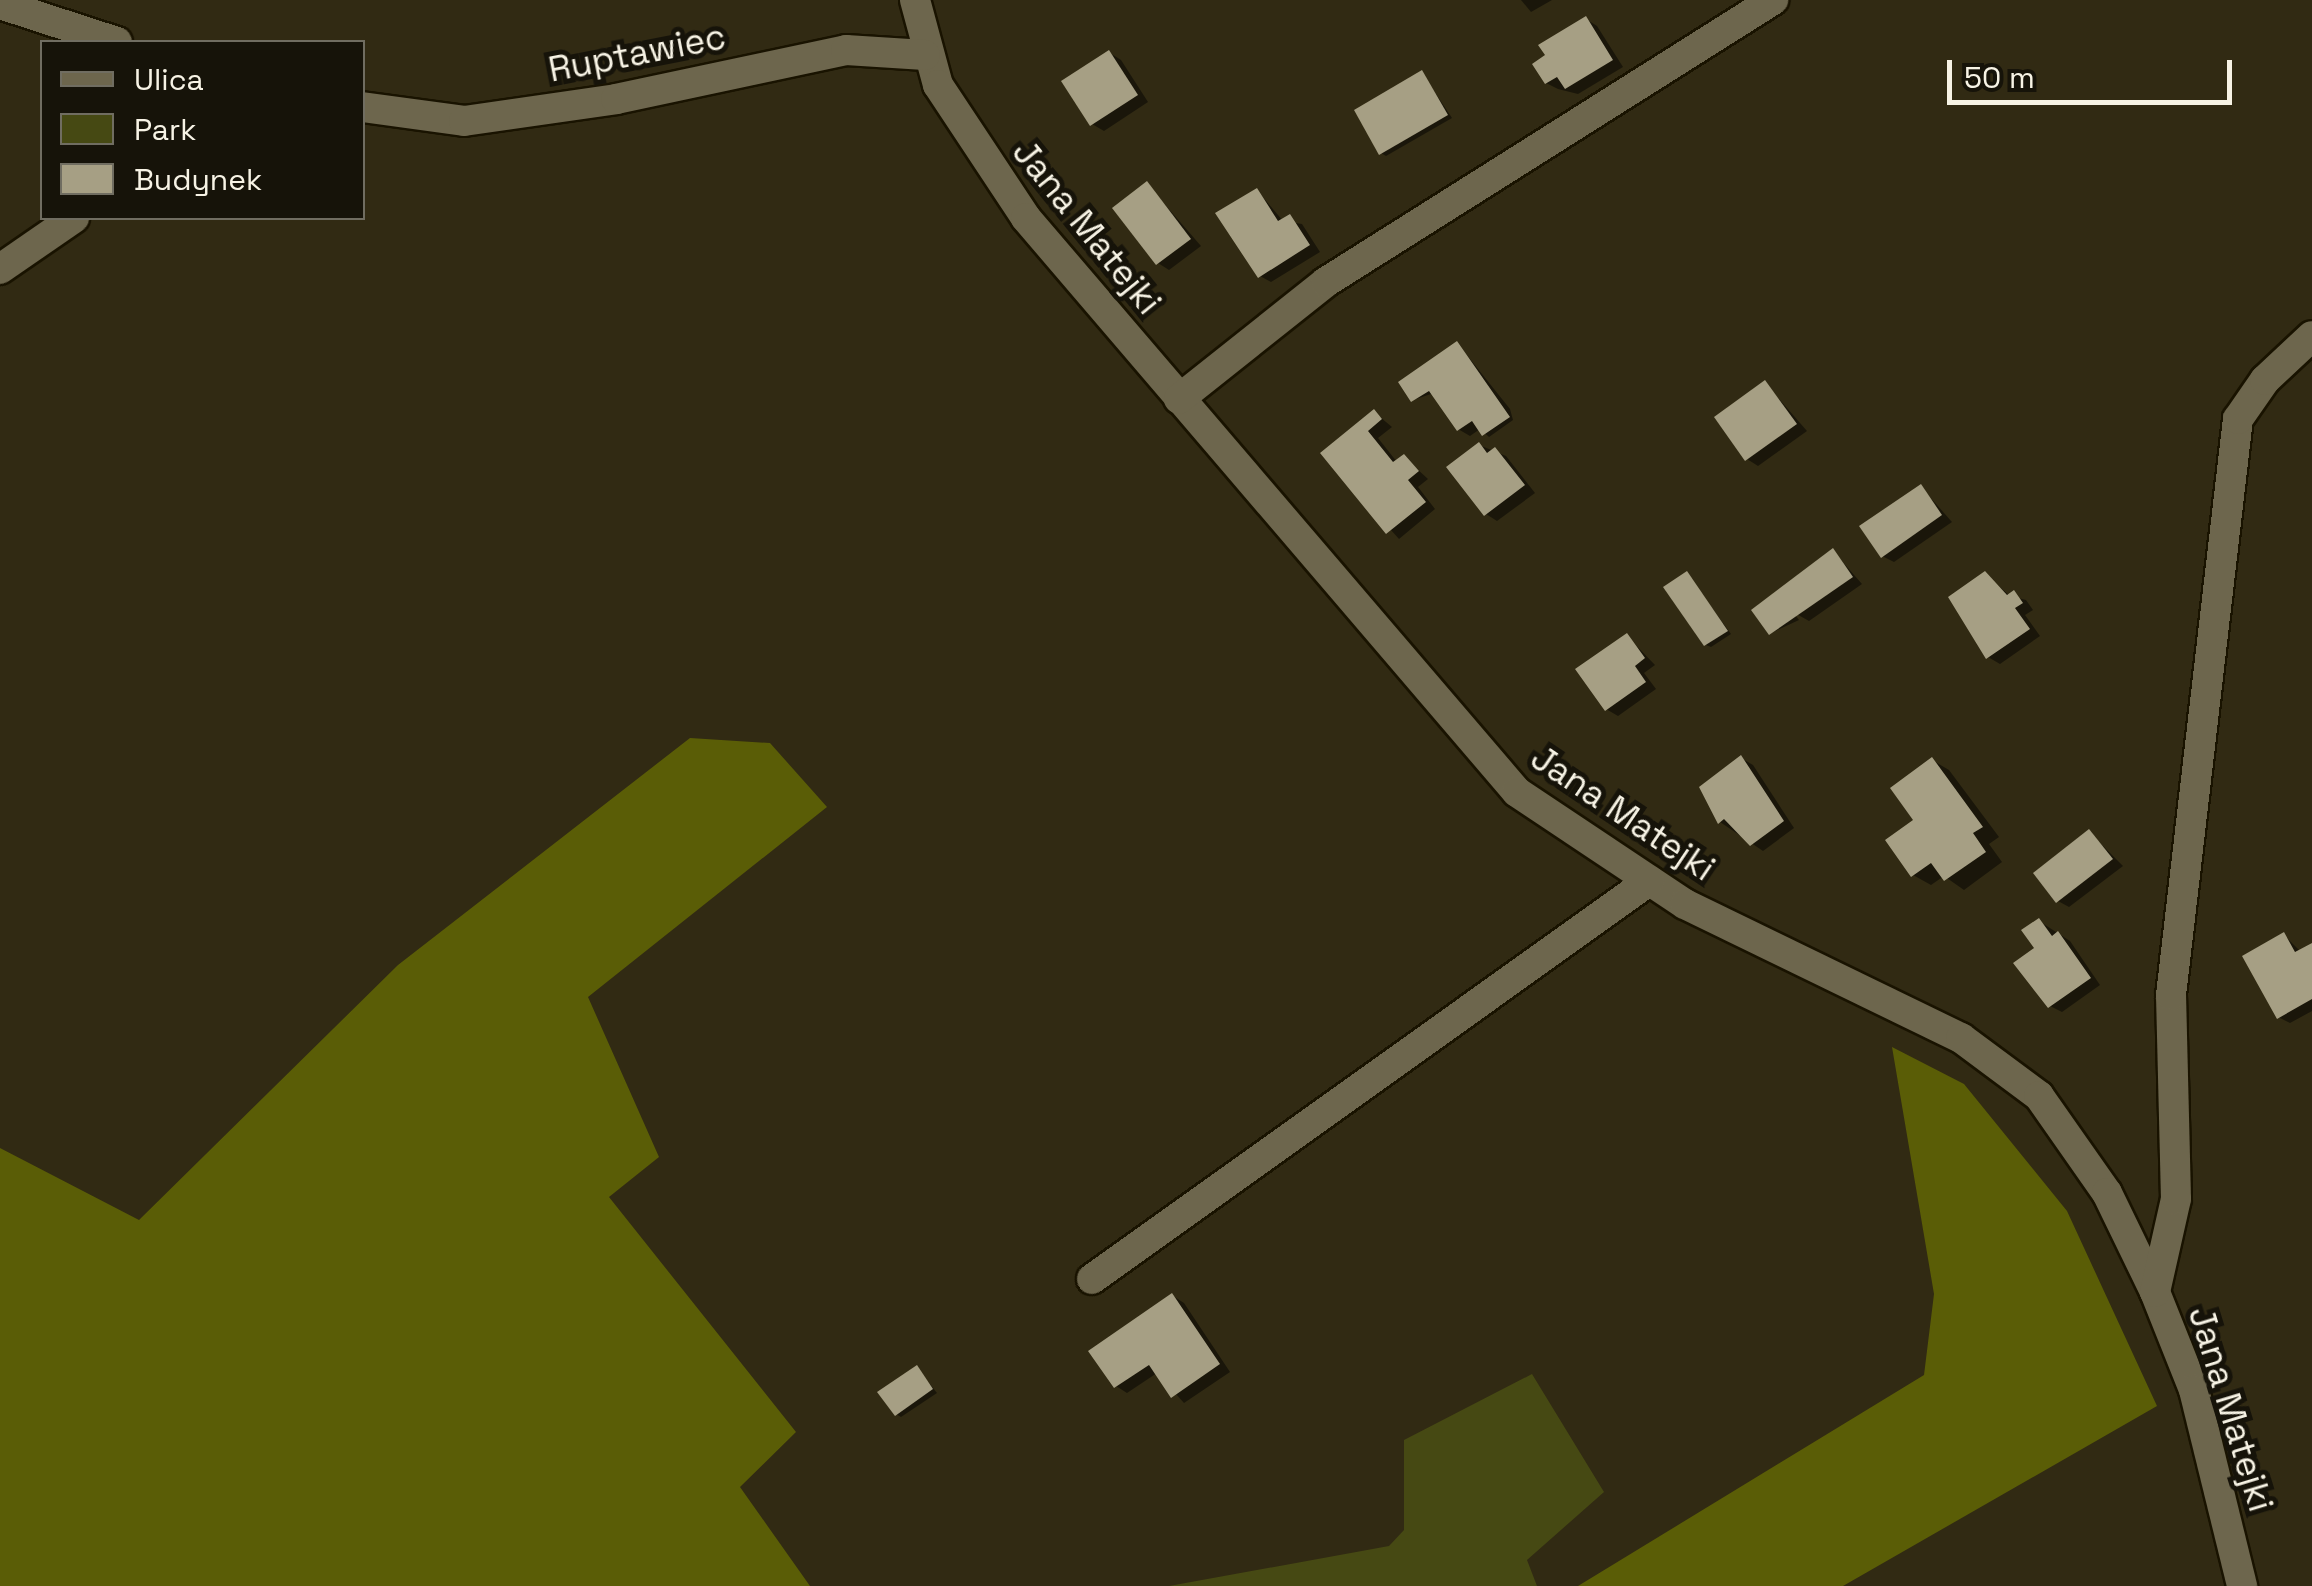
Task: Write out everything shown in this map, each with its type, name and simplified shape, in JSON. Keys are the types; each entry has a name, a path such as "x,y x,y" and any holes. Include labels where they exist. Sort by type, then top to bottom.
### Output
{"street":[{"name":"Jana Matejki","path":"915,0 925,54 938,85 1026,218 1517,792 1649,881 1960,1038 2039,1096 2106,1193 2155,1292 2194,1390 2242,1586"},
{"path":"1179,399 1326,282 1773,0"},
{"path":"0,4 111,40"},
{"name":"Ruptawiec","path":"365,107 464,121 616,99 846,50 925,54"},
{"path":"0,269 71,220"},
{"path":"2155,1292 2176,1199 2171,996 2238,418 2265,380 2312,336"},
{"path":"1092,1279 1649,881"}],"green space":[{"path":"1532,1374 1604,1492 1527,1560 1537,1586 1169,1586 1389,1546 1404,1530 1404,1440"}],"shaded area":[{"path":"690,738 770,743 827,807 588,997 659,1157 609,1197 796,1432 740,1487 810,1586 0,1586 0,1148 139,1220 398,965"},
{"path":"1892,1047 1964,1084 2067,1211 2157,1406 1843,1586 1578,1586 1924,1375 1934,1294"}],"building":[{"path":"1586,16 1613,60 1565,89 1557,77 1545,84 1532,64 1545,55 1538,45"},
{"path":"1109,50 1138,95 1090,126 1061,81"},
{"path":"1422,70 1448,115 1379,155 1354,110"},
{"path":"1147,181 1191,239 1156,265 1112,208"},
{"path":"1257,188 1278,221 1290,214 1310,245 1258,278 1215,213"},
{"path":"1457,341 1510,417 1482,436 1472,421 1457,431 1429,391 1411,402 1398,382"},
{"path":"1765,380 1797,424 1745,461 1714,417"},
{"path":"1374,409 1382,419 1368,431 1393,462 1404,454 1419,471 1408,480 1426,502 1386,534 1320,453"},
{"path":"1479,442 1487,453 1495,447 1525,485 1484,516 1446,467"},
{"path":"1921,484 1942,515 1881,558 1859,526"},
{"path":"1833,548 1853,577 1769,635 1751,610"},
{"path":"1687,571 1728,631 1704,646 1663,587"},
{"path":"1985,571 2007,595 2014,590 2023,603 2015,608 2030,629 1986,659 1948,597"},
{"path":"1627,633 1645,658 1635,666 1646,682 1605,711 1575,669"},
{"path":"1741,755 1784,821 1750,846 1724,819 1718,824 1699,787"},
{"path":"1932,757 1983,827 1973,833 1986,852 1944,881 1931,863 1911,877 1885,840 1913,820 1890,788"},
{"path":"2089,829 2113,859 2056,903 2033,873"},
{"path":"2039,918 2052,936 2058,931 2091,978 2048,1008 2013,963 2034,948 2021,930"},
{"path":"2284,932 2295,952 2312,943 2312,999 2277,1019 2242,956"},
{"path":"1172,1293 1220,1364 1171,1398 1149,1365 1114,1388 1088,1351"},
{"path":"917,1365 933,1389 895,1416 877,1392"}]}
